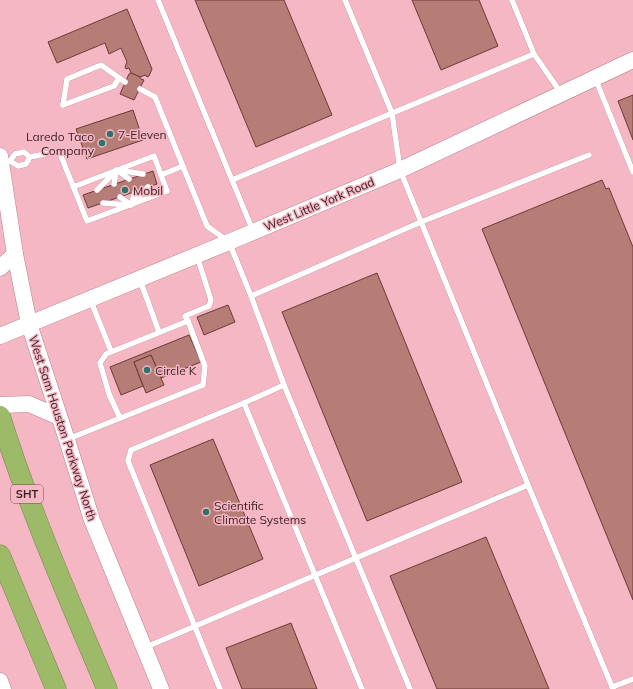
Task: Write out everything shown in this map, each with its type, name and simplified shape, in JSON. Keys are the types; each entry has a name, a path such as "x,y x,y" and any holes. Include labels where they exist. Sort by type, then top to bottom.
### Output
{"highway":[{"name":"SHT","path":"0,416 13,456 58,572 107,689"},
{"path":"0,555 56,689"}],"main road":[{"name":"West Little York Road","path":"0,336 400,170 633,60"},
{"name":"West Sam Houston Parkway North","path":"4,160 15,254 29,324 92,520 161,689"},
{"path":"0,268 15,254"},
{"path":"0,405 29,404 60,417"},
{"path":"0,681 3,689"}],"lane":[{"path":"158,0 253,232"},
{"path":"345,0 392,113 400,170 528,485 613,688 633,679"},
{"path":"512,0 534,54 561,94"},
{"path":"232,180 534,54"},
{"path":"119,78 114,86 63,105 68,79 101,65 125,82"},
{"path":"595,78 633,172"},
{"path":"140,89 155,97 207,226 229,242 284,385 410,689"},
{"path":"4,160 18,166 26,164 30,157 59,151 73,187 87,221 167,191 154,156 73,187"},
{"path":"4,160 15,154 24,152 30,157"},
{"path":"251,296 421,222 589,155"},
{"path":"161,175 183,166"},
{"path":"116,170 143,174"},
{"path":"116,170 129,179"},
{"path":"114,184 116,170"},
{"path":"97,190 116,170"},
{"path":"131,205 148,187"},
{"path":"131,205 135,192"},
{"path":"120,197 131,205"},
{"path":"103,203 131,205"},
{"path":"67,440 203,385 205,366 185,316 209,306 211,300 197,255"},
{"path":"140,279 159,332"},
{"path":"90,299 111,351"},
{"path":"120,418 100,363 106,354 188,321"},
{"path":"220,689 128,461 131,450 284,385"},
{"path":"244,403 362,689"},
{"path":"144,648 528,485"}],"building":[{"path":"195,0 284,0 332,115 256,147"},
{"path":"412,0 479,0 498,46 441,70"},
{"path":"127,9 152,69 149,76 147,77 146,75 140,77 131,73 129,68 126,69 125,67 127,62 121,48 109,54 105,43 57,63 48,42"},
{"path":"131,73 144,80 134,100 120,94 129,74"},
{"path":"633,95 633,140 618,101"},
{"name":"7-Eleven","path":"133,110 143,140 87,159 76,129"},
{"path":"153,171 157,184 88,208 83,195"},
{"path":"602,180 606,189 609,188 633,247 633,600 482,229"},
{"path":"377,273 462,482 367,521 282,312"},
{"path":"228,305 235,322 204,335 197,317"},
{"path":"189,335 201,362 161,378 151,355 134,362 143,386 121,395 110,367"},
{"name":"Circle K","path":"151,355 164,385 146,393 134,362"},
{"name":"Scientific Climate Systems","path":"213,439 263,559 199,586 150,465"},
{"path":"486,537 549,689 437,689 390,576"},
{"path":"291,623 317,689 242,689 226,648"}],"place":[{"name":"7-Eleven","path":"110,134"},
{"name":"Laredo Taco Company","path":"102,143"},
{"name":"Mobil","path":"125,190"},
{"name":"Circle K","path":"147,370"},
{"name":"Scientific Climate Systems","path":"206,512"}]}
